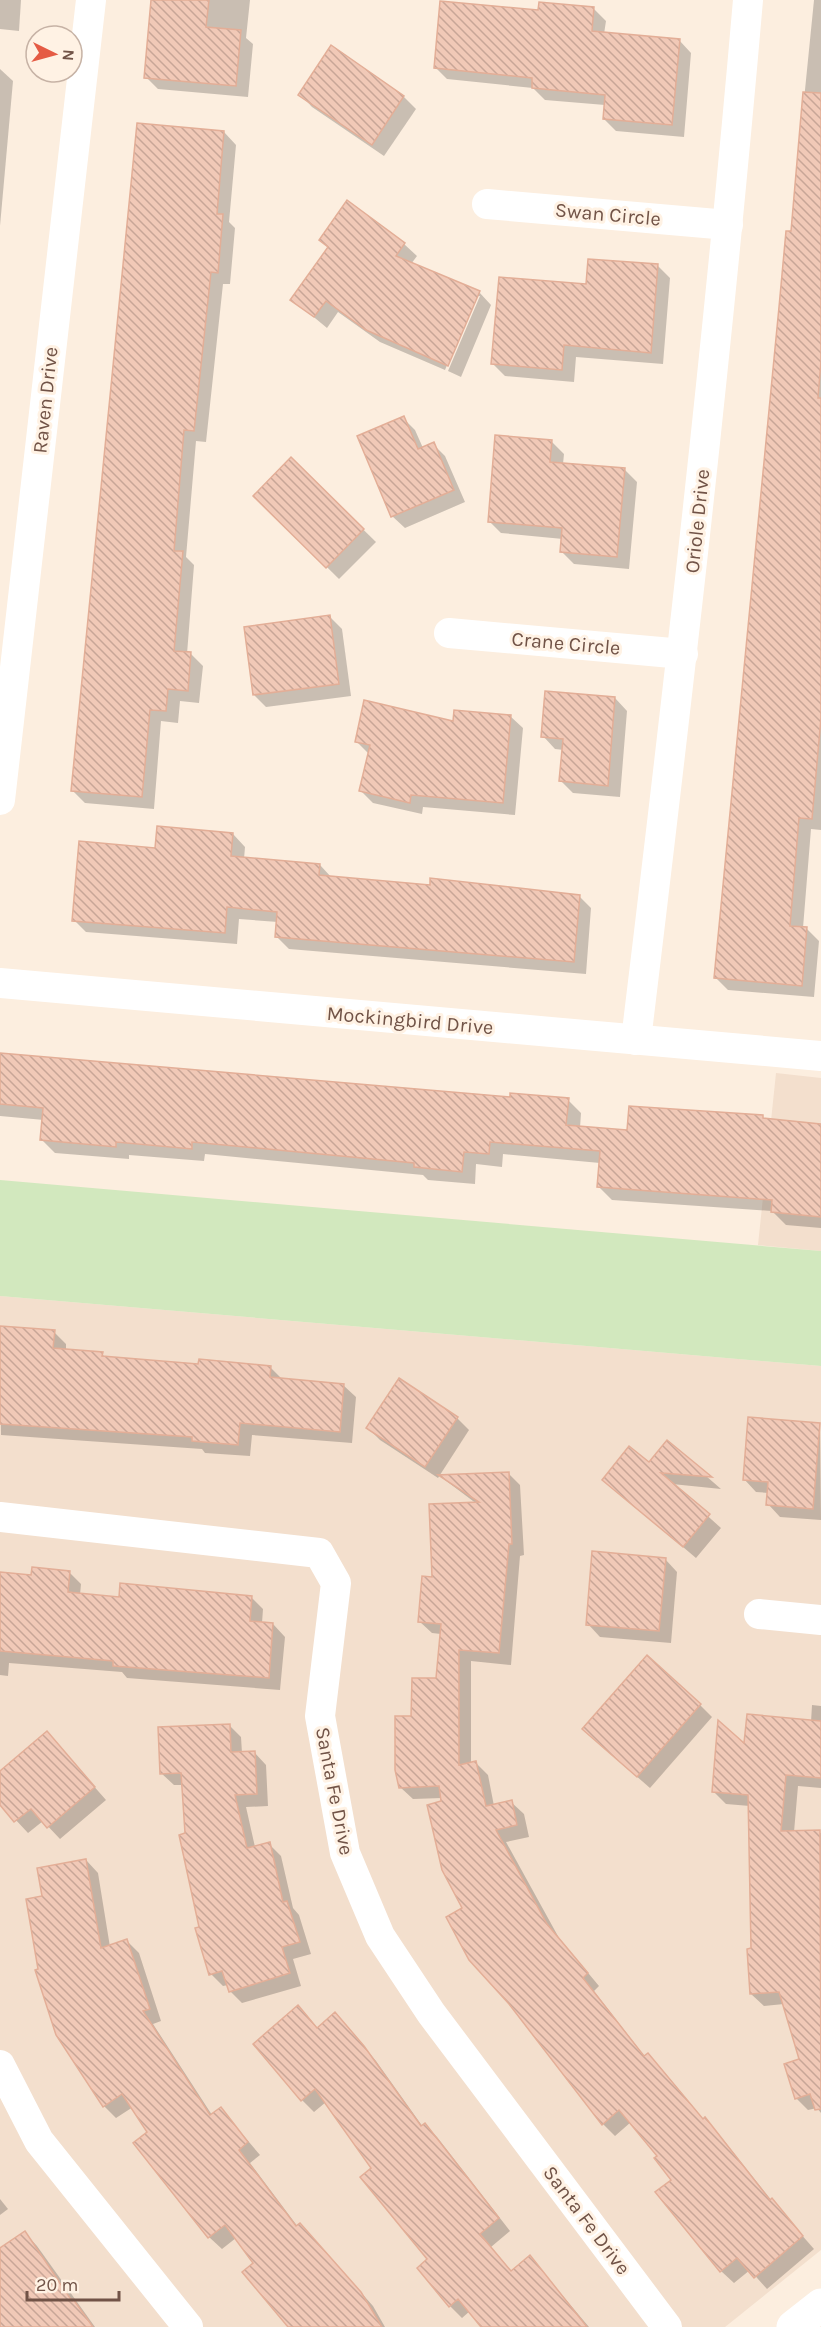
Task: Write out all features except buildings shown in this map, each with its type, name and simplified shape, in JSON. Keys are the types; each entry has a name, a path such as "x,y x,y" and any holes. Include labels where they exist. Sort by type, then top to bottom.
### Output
{"main road":[{"path":"793,2327 821,2305"}],"street":[{"name":"Raven Drive","path":"0,800 91,0"},
{"name":"Oriole Drive","path":"636,1040 683,654 728,225 748,0"},
{"name":"Swan Circle","path":"487,204 728,225"},
{"name":"Crane Circle","path":"449,633 683,654"},
{"name":"Mockingbird Drive","path":"0,984 821,1056"},
{"name":"Santa Fe Drive","path":"0,1517 319,1553 336,1583 320,1716 345,1853 380,1936 431,2013 667,2327"},
{"path":"759,1614 821,1620"},
{"path":"0,2065 39,2141 188,2327"}],"shaded area":[{"path":"776,1073 821,1078 821,1251 758,1245"},
{"path":"0,1296 821,1366 821,2250 725,2327 0,2327"}],"green space":[{"path":"0,1180 821,1251 821,1366 0,1296"}]}
